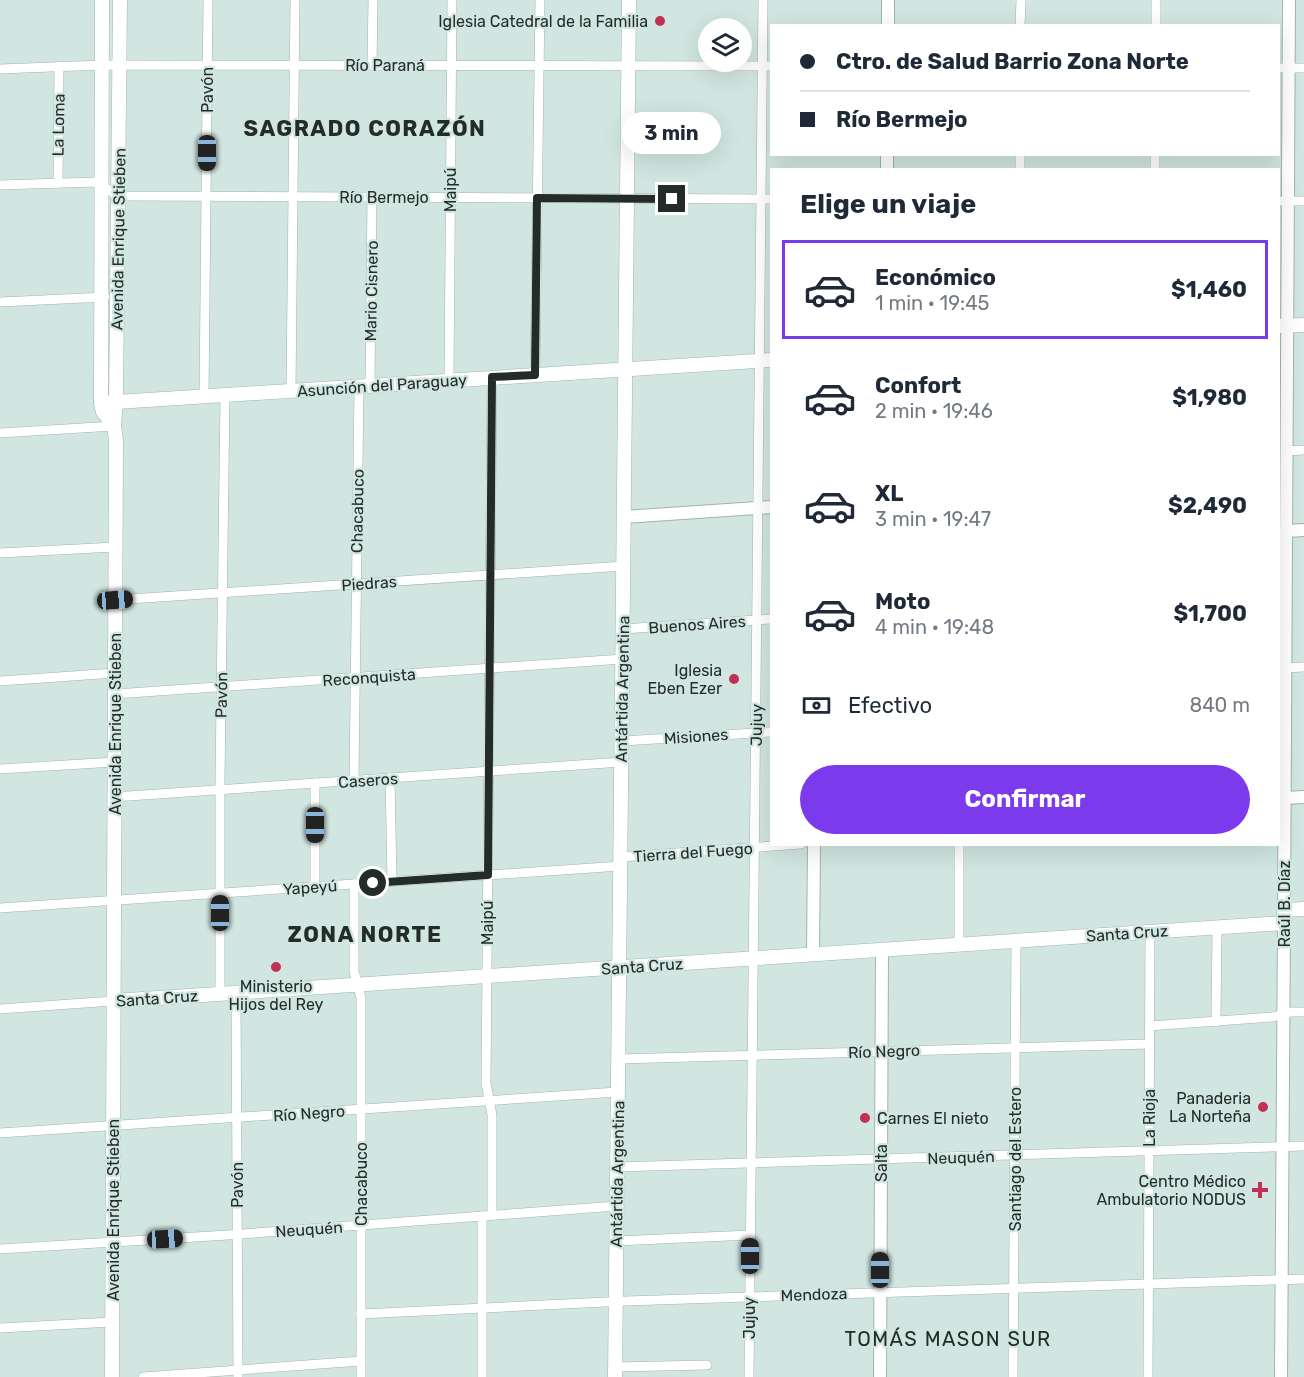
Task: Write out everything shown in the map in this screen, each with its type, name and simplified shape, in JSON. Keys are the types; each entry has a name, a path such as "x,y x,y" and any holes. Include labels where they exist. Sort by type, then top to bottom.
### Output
{"main road":[{"name":"Avenida Enrique Stieben","path":"101,403 102,0"},
{"name":"Avenida Enrique Stieben","path":"112,1377 116,547 116,437 114,426 120,0"},
{"name":"Antártida Argentina","path":"615,1372 629,0"},
{"path":"1283,326 1304,325"},
{"name":"Asunción del Paraguay","path":"101,403 765,361"},
{"path":"101,403 103,412 114,426"},
{"name":"Santa Cruz","path":"113,1001 1217,927 1284,916 1304,909"}],"street":[{"name":"Pavón","path":"204,396 208,0"},
{"path":"291,391 295,0"},
{"path":"372,65 373,0"},
{"name":"Maipú","path":"449,380 452,0"},
{"path":"535,375 540,0"},
{"name":"Jujuy","path":"749,1377 757,620 765,507 767,66 763,0"},
{"path":"888,0 888,24"},
{"path":"1020,24 1021,0"},
{"path":"1156,0 1156,24"},
{"name":"Raúl B. Díaz","path":"1281,1377 1286,531 1282,471 1287,451 1283,326 1283,68 1289,0"},
{"name":"Río Paraná","path":"0,69 102,65 767,66"},
{"name":"La Loma","path":"58,183 59,66"},
{"path":"1283,68 1304,68"},
{"path":"0,185 95,182 118,195"},
{"name":"Río Bermejo","path":"118,195 766,199"},
{"name":"Mario Cisnero","path":"364,386 372,197"},
{"path":"1283,201 1304,201"},
{"path":"0,302 117,296"},
{"name":"Maipú","path":"482,1377 482,1309 492,1115 486,1083 492,377"},
{"name":"Chacabuco","path":"354,781 356,584 364,386"},
{"name":"Pavón","path":"220,994 225,395"},
{"path":"0,433 114,426"},
{"path":"1287,451 1304,450"},
{"path":"624,517 765,507"},
{"path":"1286,531 1304,530"},
{"path":"0,553 116,547"},
{"name":"Piedras","path":"115,600 624,566"},
{"name":"Buenos Aires","path":"623,629 770,619"},
{"name":"Reconquista","path":"115,694 623,659"},
{"path":"1285,668 1304,667"},
{"path":"0,681 115,673"},
{"name":"Misiones","path":"622,741 770,732"},
{"path":"0,769 115,762"},
{"name":"Caseros","path":"114,797 622,762"},
{"path":"390,778 392,881"},
{"path":"315,783 315,886"},
{"path":"1285,798 1304,797"},
{"name":"Tierra del Fuego","path":"621,861 778,846"},
{"path":"813,954 814,846"},
{"path":"959,846 959,945"},
{"name":"Yapeyú","path":"0,908 488,875 621,861"},
{"name":"Chacabuco","path":"354,884 354,971 361,998 361,1377"},
{"path":"1216,1022 1217,927"},
{"name":"La Rioja","path":"1148,1377 1150,932"},
{"name":"Santiago del Estero","path":"1014,1377 1016,941"},
{"name":"Salta","path":"880,1377 882,950"},
{"name":"Pavón","path":"236,993 238,1374"},
{"name":"Santa Cruz","path":"0,1009 113,1001"},
{"path":"1149,1026 1273,1017 1304,1012"},
{"name":"Río Negro","path":"619,1059 1149,1044"},
{"name":"Río Negro","path":"0,1133 618,1092"},
{"name":"Neuquén","path":"617,1167 1304,1146"},
{"name":"Neuquén","path":"0,1249 617,1206"},
{"path":"616,1241 750,1235"},
{"name":"Mendoza","path":"361,1314 749,1296 1304,1279"},
{"path":"0,1328 112,1322"},
{"path":"143,1377 238,1374 361,1361"},
{"path":"615,1372 707,1365"}],"place":[{"name":"Iglesia Catedral de la Familia","path":"660,21"},
{"name":"Iglesia Eben Ezer","path":"734,679"},
{"name":"Ministerio Hijos del Rey","path":"276,967"},
{"name":"Panaderia La Norteña","path":"1263,1107"},
{"name":"Carnes El nieto","path":"865,1118"},
{"name":"Centro Médico Ambulatorio NODUS","path":"1260,1190"}],"district":[{"name":"SAGRADO CORAZÓN","path":"365,128"},
{"name":"ZONA NORTE","path":"365,934"},
{"name":"TOMÁS MASON SUR","path":"948,1339"}],"route":[{"path":"373,883 488,875 492,377 535,375 537,198 672,199"}]}
